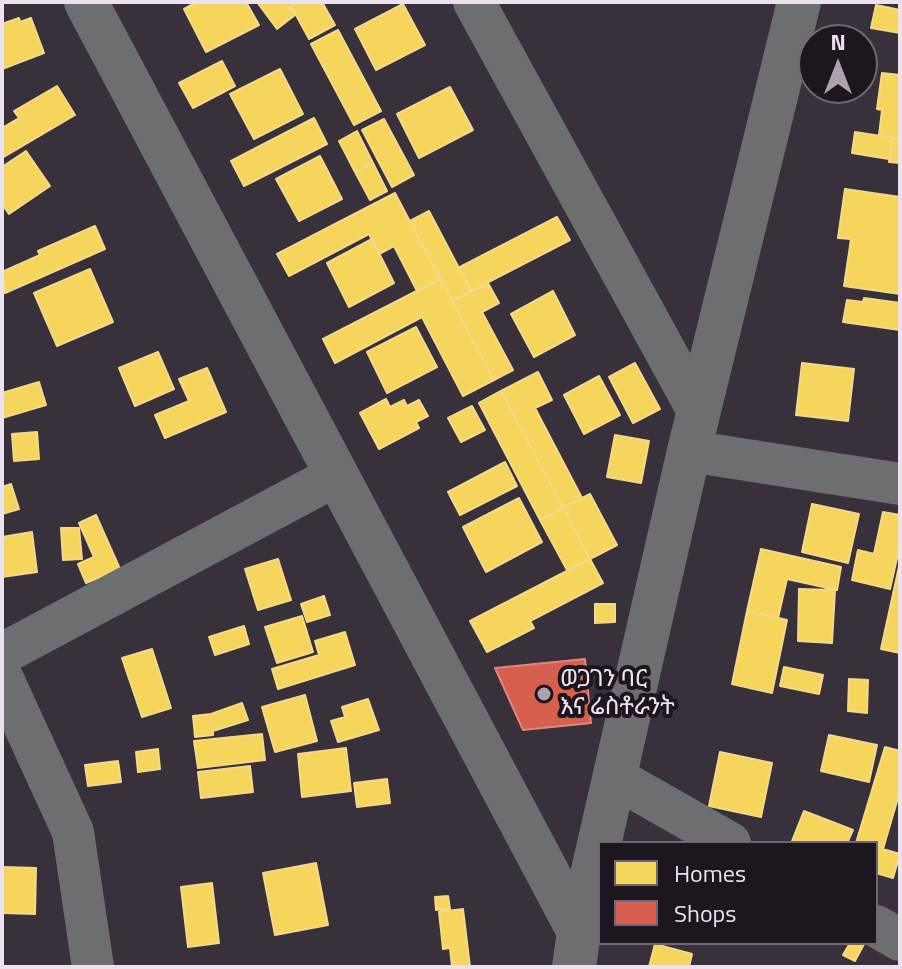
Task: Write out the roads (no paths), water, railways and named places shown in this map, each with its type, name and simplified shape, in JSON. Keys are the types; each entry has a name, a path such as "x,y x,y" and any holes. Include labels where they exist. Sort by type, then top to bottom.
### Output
{"street":[{"path":"86,2 337,475 577,949"},
{"path":"474,2 693,431 900,484"},
{"path":"600,841 693,431 799,2"},
{"path":"2,654 337,475"},
{"path":"2,677 73,832 93,967"},
{"path":"614,777 726,841"},
{"path":"577,949 598,851"},
{"path":"878,927 900,940"}],"place":[{"name":"ወጋገን ባር እና ሬስቶራንት","path":"544,694"}]}
